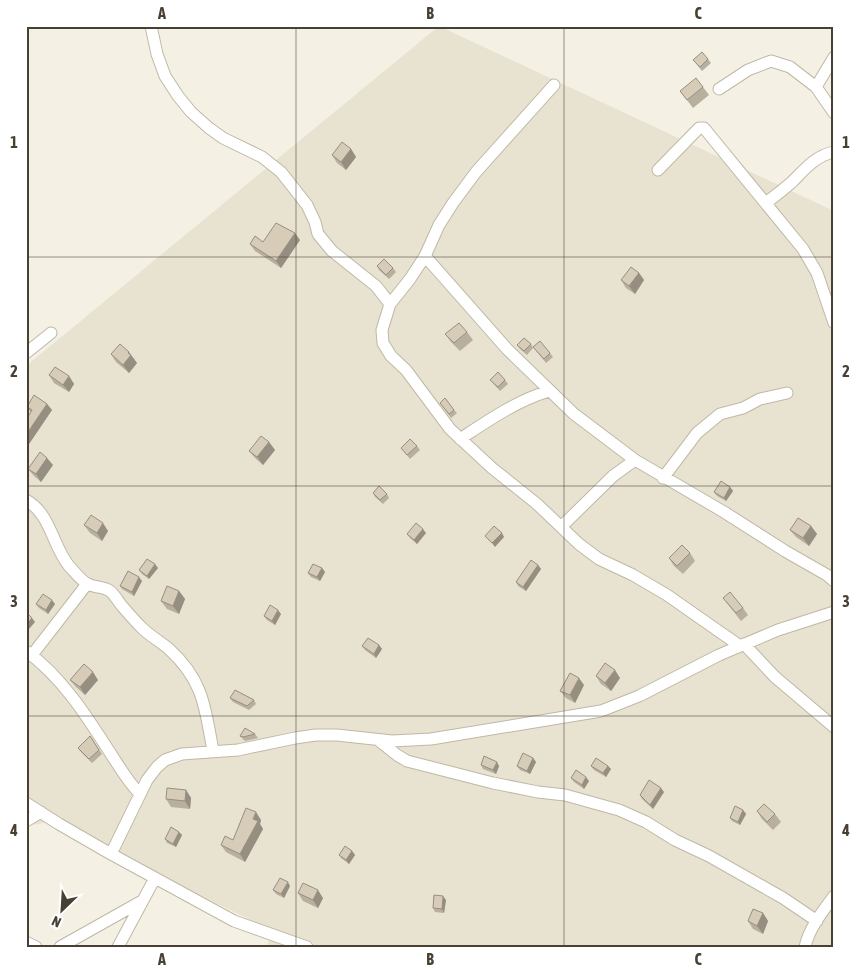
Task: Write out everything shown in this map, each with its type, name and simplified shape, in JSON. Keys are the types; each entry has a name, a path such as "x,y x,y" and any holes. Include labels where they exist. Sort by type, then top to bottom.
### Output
{"street":[{"path":"150,26 165,76 191,112 223,138 262,157 281,172 307,205 318,234 332,251 376,286 390,304"},
{"path":"816,87 834,57"},
{"path":"719,88 748,70 771,61 790,68 816,87 834,113"},
{"path":"554,85 476,172 452,203 425,256 390,304 382,330 383,343 391,356 406,370 450,429 592,555 667,594 742,645 775,677 834,727"},
{"path":"658,170 699,128 704,128 804,249 817,273 834,323"},
{"path":"767,202 791,182 807,165 824,154 834,152"},
{"path":"425,256 507,349 574,414 634,460 827,575 834,581"},
{"path":"26,353 51,333"},
{"path":"460,439 507,409 549,390"},
{"path":"663,478 697,433 720,414 743,408 760,399 787,393"},
{"path":"561,527 613,476 634,460"},
{"path":"26,500 43,515 68,565 88,584 100,586 110,591 143,629 169,649 186,666 196,681 203,699 213,751"},
{"path":"88,584 29,653 55,676 71,696 126,780 140,794"},
{"path":"111,854 140,794 156,767 165,760 182,754 238,750 316,735 337,735 392,741 432,739 601,711 639,696 719,654 778,630 834,612"},
{"path":"378,740 396,755 407,761 492,783 565,795 619,810 646,822 675,840 709,856 783,898 816,921"},
{"path":"26,804 111,854 234,920 307,947"},
{"path":"26,821 41,812"},
{"path":"118,947 155,878"},
{"path":"805,947 806,940 816,921 834,896"},
{"path":"60,947 142,901"},
{"path":"26,942 36,947"}],"shaded area":[{"path":"439,26 834,211 834,947 267,947 271,930 50,822 26,826 26,366"}],"building":[{"path":"702,52 708,59 700,67 693,60"},
{"path":"696,78 703,87 687,100 680,91"},
{"path":"342,142 351,149 341,162 332,155"},
{"path":"276,223 295,233 276,261 250,244 255,236 263,242"},
{"path":"384,259 393,268 386,275 377,266"},
{"path":"631,267 639,273 629,286 621,280"},
{"path":"459,323 467,332 454,343 445,334"},
{"path":"524,338 531,344 524,351 517,345"},
{"path":"540,341 550,353 544,359 533,347"},
{"path":"120,344 131,355 123,365 111,354"},
{"path":"55,367 69,376 63,385 49,375"},
{"path":"498,372 505,380 498,387 490,380"},
{"path":"34,395 47,404 26,435 26,420 32,410 27,407"},
{"path":"445,398 454,410 449,414 440,403"},
{"path":"261,436 269,442 257,457 249,451"},
{"path":"410,439 417,446 407,455 401,448"},
{"path":"40,452 47,458 36,474 28,469"},
{"path":"721,481 730,487 724,498 714,492"},
{"path":"379,486 387,494 380,500 373,493"},
{"path":"91,515 103,523 97,533 84,525"},
{"path":"798,518 811,526 803,538 790,530"},
{"path":"416,523 423,529 414,540 407,534"},
{"path":"494,526 502,533 492,543 485,536"},
{"path":"682,545 690,553 677,566 669,558"},
{"path":"147,559 155,564 147,576 139,570"},
{"path":"531,560 538,565 523,587 516,582"},
{"path":"313,564 322,568 317,577 308,573"},
{"path":"128,571 139,577 132,592 120,586"},
{"path":"167,586 179,591 173,606 161,601"},
{"path":"730,592 743,608 736,613 723,598"},
{"path":"43,594 52,600 46,610 36,604"},
{"path":"270,605 278,610 272,621 264,616"},
{"path":"26,612 32,618 26,625"},
{"path":"368,638 379,645 374,654 362,646"},
{"path":"605,663 615,670 605,683 596,676"},
{"path":"84,664 93,672 80,687 70,680"},
{"path":"570,673 579,678 570,695 560,691"},
{"path":"235,690 254,700 247,706 230,698"},
{"path":"245,728 255,734 240,736"},
{"path":"90,736 99,750 89,759 78,748"},
{"path":"523,753 533,758 527,771 517,766"},
{"path":"484,756 497,762 493,770 481,765"},
{"path":"596,758 608,766 603,773 591,766"},
{"path":"576,770 586,777 582,785 571,778"},
{"path":"649,780 661,788 650,805 640,795"},
{"path":"167,788 186,790 185,801 166,799"},
{"path":"764,804 775,814 767,822 757,811"},
{"path":"735,806 743,810 738,822 730,818"},
{"path":"246,808 256,812 253,819 258,821 240,854 221,845 225,836 233,840"},
{"path":"171,827 179,832 173,844 165,839"},
{"path":"345,846 352,851 346,860 339,855"},
{"path":"280,878 288,882 281,894 273,890"},
{"path":"303,883 318,890 313,900 298,893"},
{"path":"434,895 443,896 442,909 433,908"},
{"path":"753,909 763,913 757,926 748,921"}]}
